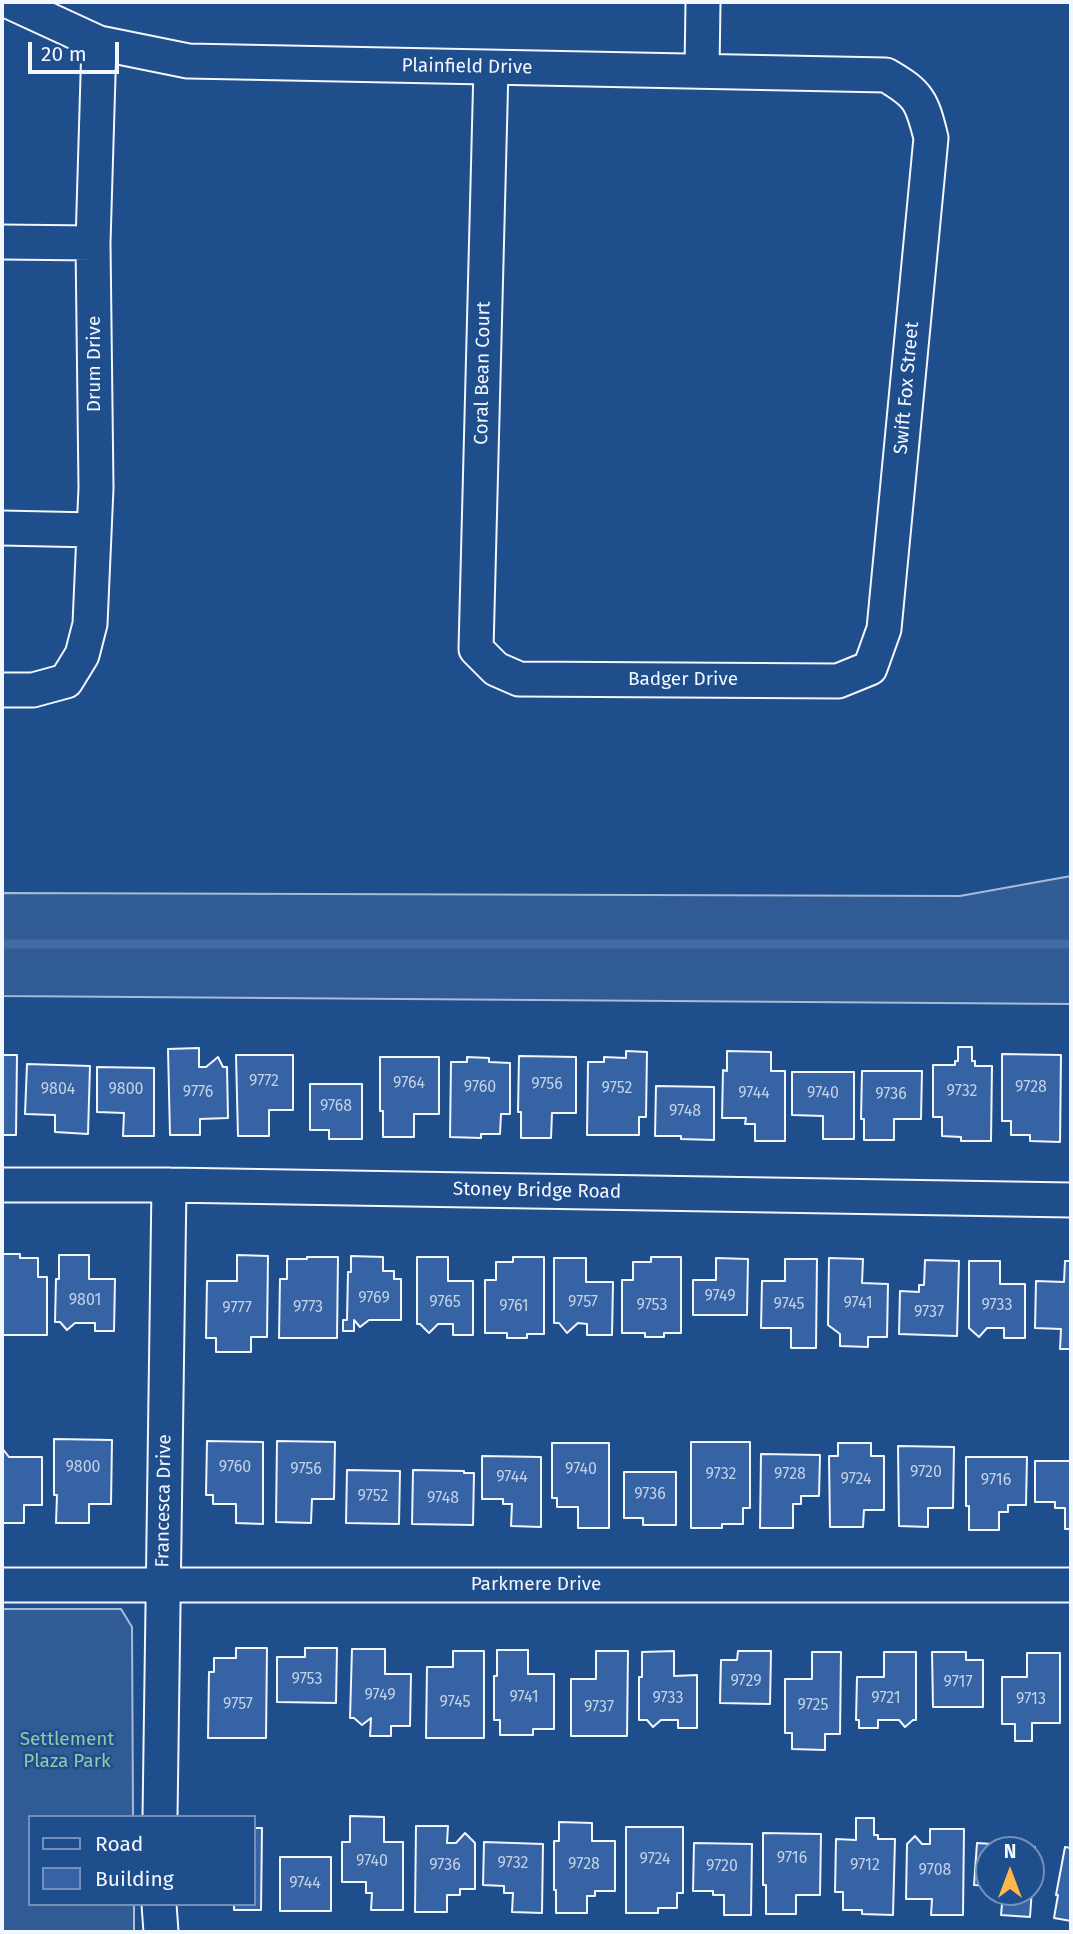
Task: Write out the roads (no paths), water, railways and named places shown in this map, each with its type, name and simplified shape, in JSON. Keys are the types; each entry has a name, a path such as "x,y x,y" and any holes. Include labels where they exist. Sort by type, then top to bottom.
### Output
{"street":[{"name":"Plainfield Drive","path":"10,2 99,43 188,61 886,75 908,88 923,106"},
{"path":"702,71 703,2"},
{"name":"Drum Drive","path":"2,690 33,690 66,681 82,655 90,624 96,474 93,243 99,43"},
{"name":"Coral Bean Court","path":"491,68 476,649 496,669"},
{"name":"Swift Fox Street","path":"870,668 884,629 931,138 923,106"},
{"path":"2,242 93,243"},
{"path":"2,528 94,530"},
{"name":"Badger Drive","path":"496,669 519,679 838,681 870,668"},
{"name":"Stoney Bridge Road","path":"2,1185 169,1185 1071,1200"},
{"name":"Francesca Drive","path":"160,1815 169,1185"},
{"name":"Parkmere Drive","path":"2,1585 1071,1585"},
{"path":"159,1906 161,1932"}],"waterway":[{"path":"2,944 1071,944"}],"park label":[{"name":"Settlement Plaza Park","path":"67,1751"}]}
